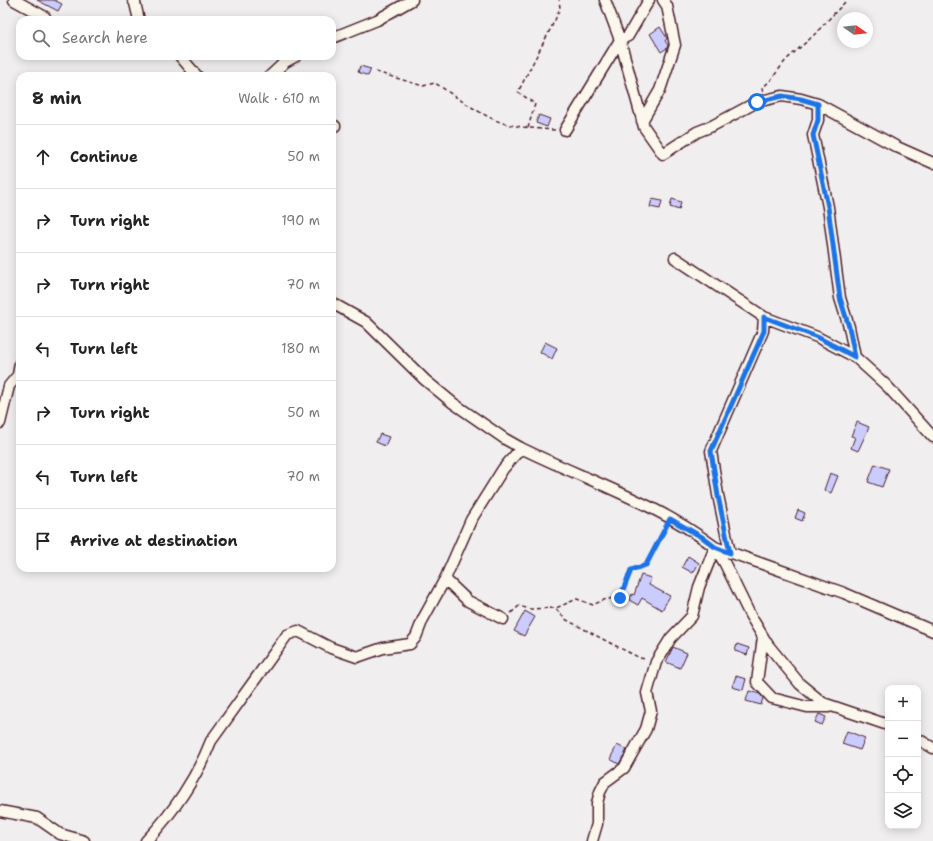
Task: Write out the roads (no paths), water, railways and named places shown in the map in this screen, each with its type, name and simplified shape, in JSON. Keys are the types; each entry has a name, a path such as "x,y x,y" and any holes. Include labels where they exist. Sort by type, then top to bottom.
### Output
{"street":[{"path":"14,0 43,16"},
{"path":"133,0 138,16"},
{"path":"336,36 377,20 412,0"},
{"path":"605,0 620,40 644,128 663,154 697,132 712,126 757,102 782,96 818,104 897,146 933,163"},
{"path":"565,130 620,40 628,36 650,0"},
{"path":"642,121 660,90 675,45 666,6 663,0"},
{"path":"183,60 194,72"},
{"path":"274,72 289,60"},
{"path":"818,104 818,120 813,135 828,207 840,298 849,327 855,357"},
{"path":"675,258 764,317 817,337 855,357 887,386 933,437"},
{"path":"336,305 366,322 425,380 453,403 505,439 521,448 627,496 702,537 715,547 844,593 933,631"},
{"path":"730,553 718,496 711,451 764,331 764,317"},
{"path":"0,423 9,386 16,377"},
{"path":"146,841 159,828 184,792 205,757 211,741 287,635 298,631 331,648 357,657 382,648 410,644 416,636 423,619 445,579 471,520 503,469 521,448"},
{"path":"715,547 763,637 800,684 823,703 885,724"},
{"path":"592,841 597,824 597,803 600,792 605,782 624,768 646,729 651,712 647,693 656,662 671,638 692,616 699,587 715,547"},
{"path":"445,579 468,601 503,619"},
{"path":"763,637 757,682 772,698 807,707 835,707"},
{"path":"921,741 933,748"},
{"path":"0,811 37,818 60,834 84,841"}]}
